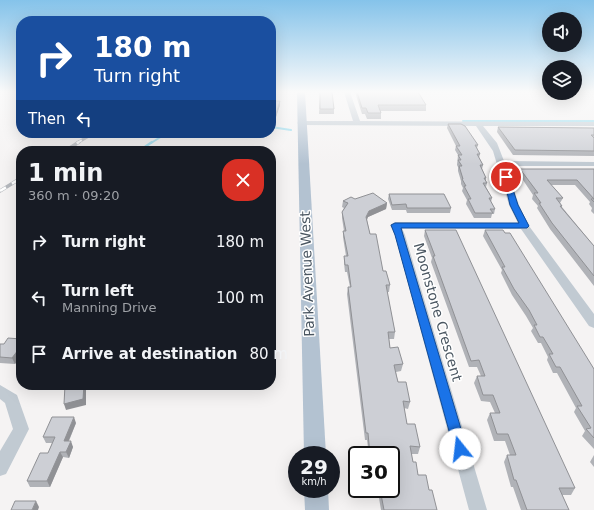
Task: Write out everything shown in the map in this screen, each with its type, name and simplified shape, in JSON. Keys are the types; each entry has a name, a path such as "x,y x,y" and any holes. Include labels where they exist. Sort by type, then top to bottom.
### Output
{"main road":[{"name":"Park Avenue West","path":"301,116 315,446"},
{"path":"316,498 317,510"}],"street":[{"path":"355,116 357,123"},
{"path":"301,123 594,124"},
{"path":"478,124 493,143 514,205 524,226 594,323"},
{"path":"501,163 594,164"},
{"name":"Moonstone Crescent","path":"478,510 400,235 395,225 524,226"},
{"path":"0,391 12,399 21,428 0,468"}],"building":[{"path":"448,124 461,124 465,126 478,145 475,145 480,154 477,154 483,165 480,165 487,183 483,183 492,198 489,198 495,209 490,209 493,213 475,213 468,199 471,199 464,186 466,186 462,179 459,166 462,166 458,160 461,160 458,155 462,155 456,146 460,146"},
{"path":"498,127 594,128 594,135 591,135 594,138 594,151 515,150"},
{"path":"520,169 594,169 594,199 577,180 547,180 563,198 556,198 562,206 560,206 594,246 594,276 552,223 534,193 538,193"},
{"path":"373,193 387,203 369,211 366,217 370,234 376,234 383,271 386,271 390,285 386,285 395,332 388,332 390,348 398,347 403,364 394,365 398,382 406,382 410,402 403,401 407,424 415,424 420,447 410,446 413,462 416,462 418,475 426,475 429,490 432,490 437,510 384,510 382,498 400,498 400,446 369,446 368,433 366,433 348,287 351,287 348,265 345,265 344,256 348,256 343,231 346,231 342,212 348,203 343,201 351,197 355,199"},
{"path":"389,194 444,194 451,208 407,208 406,204 392,205"},
{"path":"425,230 456,230 575,488 559,488 569,510 527,510 516,480 514,480 507,455 516,455 508,434 497,434 490,413 500,413 493,395 483,395 477,376 485,376 479,360 471,361"},
{"path":"485,230 503,230 505,233 510,233 594,369 594,438 586,429 591,428 577,406 582,406 560,367 556,367 549,354 553,354 543,337 540,337 534,325 537,325 529,310 514,289 502,267 505,267"},
{"path":"8,338 16,339 16,353 12,358 0,357 0,344 4,344"},
{"path":"65,390 84,390 83,399 64,404"},
{"path":"52,417 74,417 64,441 71,441 66,452 60,452 47,481 27,481 40,453 48,453 55,437 43,437"},
{"path":"15,501 36,501 32,510 11,510"}],"waterway":[{"path":"463,121 594,121"},
{"path":"276,128 291,130"},
{"path":"151,143 159,138"},
{"path":"146,146 152,142"}],"railway":[{"path":"77,143 86,138"},
{"path":"73,146 79,142"},
{"path":"0,191 16,181"}],"route":[{"path":"460,449 400,235 395,225 524,226 514,205 506,177"}]}
